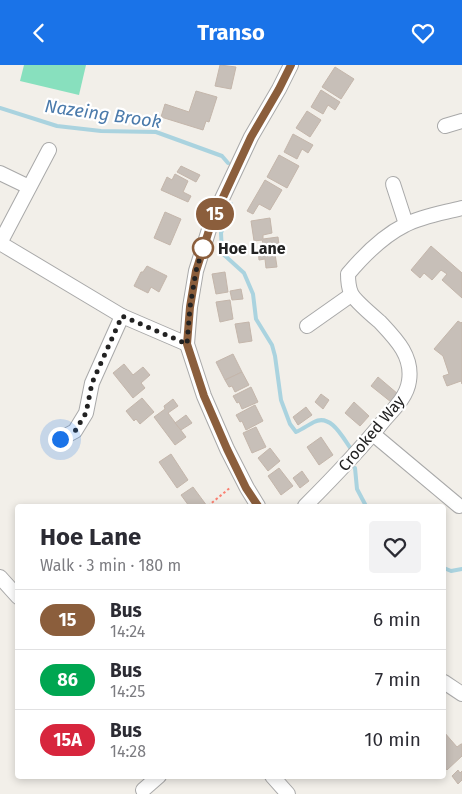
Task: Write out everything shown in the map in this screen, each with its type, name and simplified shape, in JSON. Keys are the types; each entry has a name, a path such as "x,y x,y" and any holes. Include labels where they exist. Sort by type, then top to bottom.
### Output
{"street":[{"path":"257,504 227,449 204,396 187,344 190,307 196,271 212,221 251,137 291,65"},
{"path":"445,126 462,121"},
{"path":"49,150 0,243 122,316 187,344"},
{"path":"0,173 29,187"},
{"path":"394,184 406,224"},
{"path":"307,326 351,295 348,274 364,256 394,231 406,224 462,208"},
{"name":"Crooked Way","path":"307,504 373,434 405,394 410,381 410,367 406,352 396,338 351,295"},
{"path":"60,439 75,431 86,413 92,383 122,316"},
{"path":"373,434 459,506"},
{"path":"0,577 15,594"},
{"path":"446,683 462,694"},
{"path":"143,790 156,779"},
{"path":"275,779 288,794"}],"path":[{"path":"210,504 242,478"}],"green space":[{"path":"24,65 86,65 79,95 20,81"}],"building":[{"path":"220,65 236,67 231,89 215,86"},
{"path":"335,67 354,79 341,99 322,87"},
{"path":"321,90 340,102 335,110 328,105 323,114 311,107"},
{"path":"196,91 217,97 209,122 206,121 203,130 161,117 165,104 189,112"},
{"path":"307,111 321,120 310,137 296,128"},
{"path":"293,134 313,145 308,153 302,149 297,159 284,152"},
{"path":"279,155 299,166 287,188 267,177"},
{"path":"181,166 200,175 196,182 177,172"},
{"path":"175,174 188,181 183,192 191,196 188,202 161,190 167,177 172,180"},
{"path":"265,180 282,190 270,210 259,204 253,214 247,211"},
{"path":"165,212 181,219 170,245 154,238"},
{"path":"270,218 272,233 263,235 263,239 278,237 279,245 264,247 262,240 254,241 251,221"},
{"path":"431,246 462,273 462,298 442,280 447,274 441,270 432,280 424,273 420,278 411,270"},
{"path":"274,247 277,267 266,268 265,259 259,260 258,250"},
{"path":"147,266 167,276 159,292 151,287 148,293 134,286 141,272"},
{"path":"225,272 228,292 216,294 212,274"},
{"path":"241,289 243,299 232,300 230,291"},
{"path":"230,300 233,319 220,322 216,302"},
{"path":"458,321 462,322 462,384 461,381 447,386 443,376 449,374 443,356 434,349"},
{"path":"249,322 252,341 239,343 235,324"},
{"path":"233,354 242,372 225,380 216,362"},
{"path":"124,364 133,375 143,367 150,375 141,383 145,388 133,398 113,373"},
{"path":"242,372 249,385 235,392 232,386 229,387 225,380"},
{"path":"378,377 398,394 391,402 371,386"},
{"path":"251,387 258,402 242,409 239,402 237,403 233,396"},
{"path":"321,394 329,400 323,409 315,402"},
{"path":"142,398 154,412 140,424 136,419 134,421 126,411"},
{"path":"173,399 178,406 168,413 186,437 175,445 154,417 165,409 164,406"},
{"path":"354,402 369,416 360,426 345,413"},
{"path":"255,405 263,421 246,430 242,421 240,422 236,415"},
{"path":"306,407 312,415 298,425 293,417"},
{"path":"186,415 192,423 181,430 175,423"},
{"path":"256,427 266,447 252,453 243,433"},
{"path":"321,437 333,455 319,465 307,447"},
{"path":"270,448 280,461 268,471 258,458"},
{"path":"171,454 188,480 177,488 159,462"},
{"path":"279,468 293,486 281,495 268,476"},
{"path":"302,471 309,481 300,488 293,478"},
{"path":"193,487 206,504 188,504 181,495"},
{"path":"446,734 457,747 462,744 462,756 447,770"},
{"path":"458,770 460,773 462,771 462,780 458,784 452,776"}],"waterway":[{"name":"Nazeing Brook","path":"0,108 57,126 101,131 156,132 222,156 228,163"},
{"name":"Nazeing Brook","path":"231,204 221,233 222,253 244,273 253,294 256,319 272,345 281,400 290,424 296,432 314,422 326,421 336,428 351,449"},
{"name":"Nazeing Brook","path":"355,468 357,489 365,504"},
{"name":"Nazeing Brook","path":"446,569 451,571 462,569"}],"bus line":[{"name":"15","path":"257,504 246,488 227,449 204,396 187,344 190,307 196,271 212,221 251,137 291,65"}],"place":[{"name":"Hoe Lane","path":"203,248"}],"route":[{"path":"60,439 75,431 86,413 92,383 122,316 187,344 190,307 196,271 205,241 203,248"}]}
